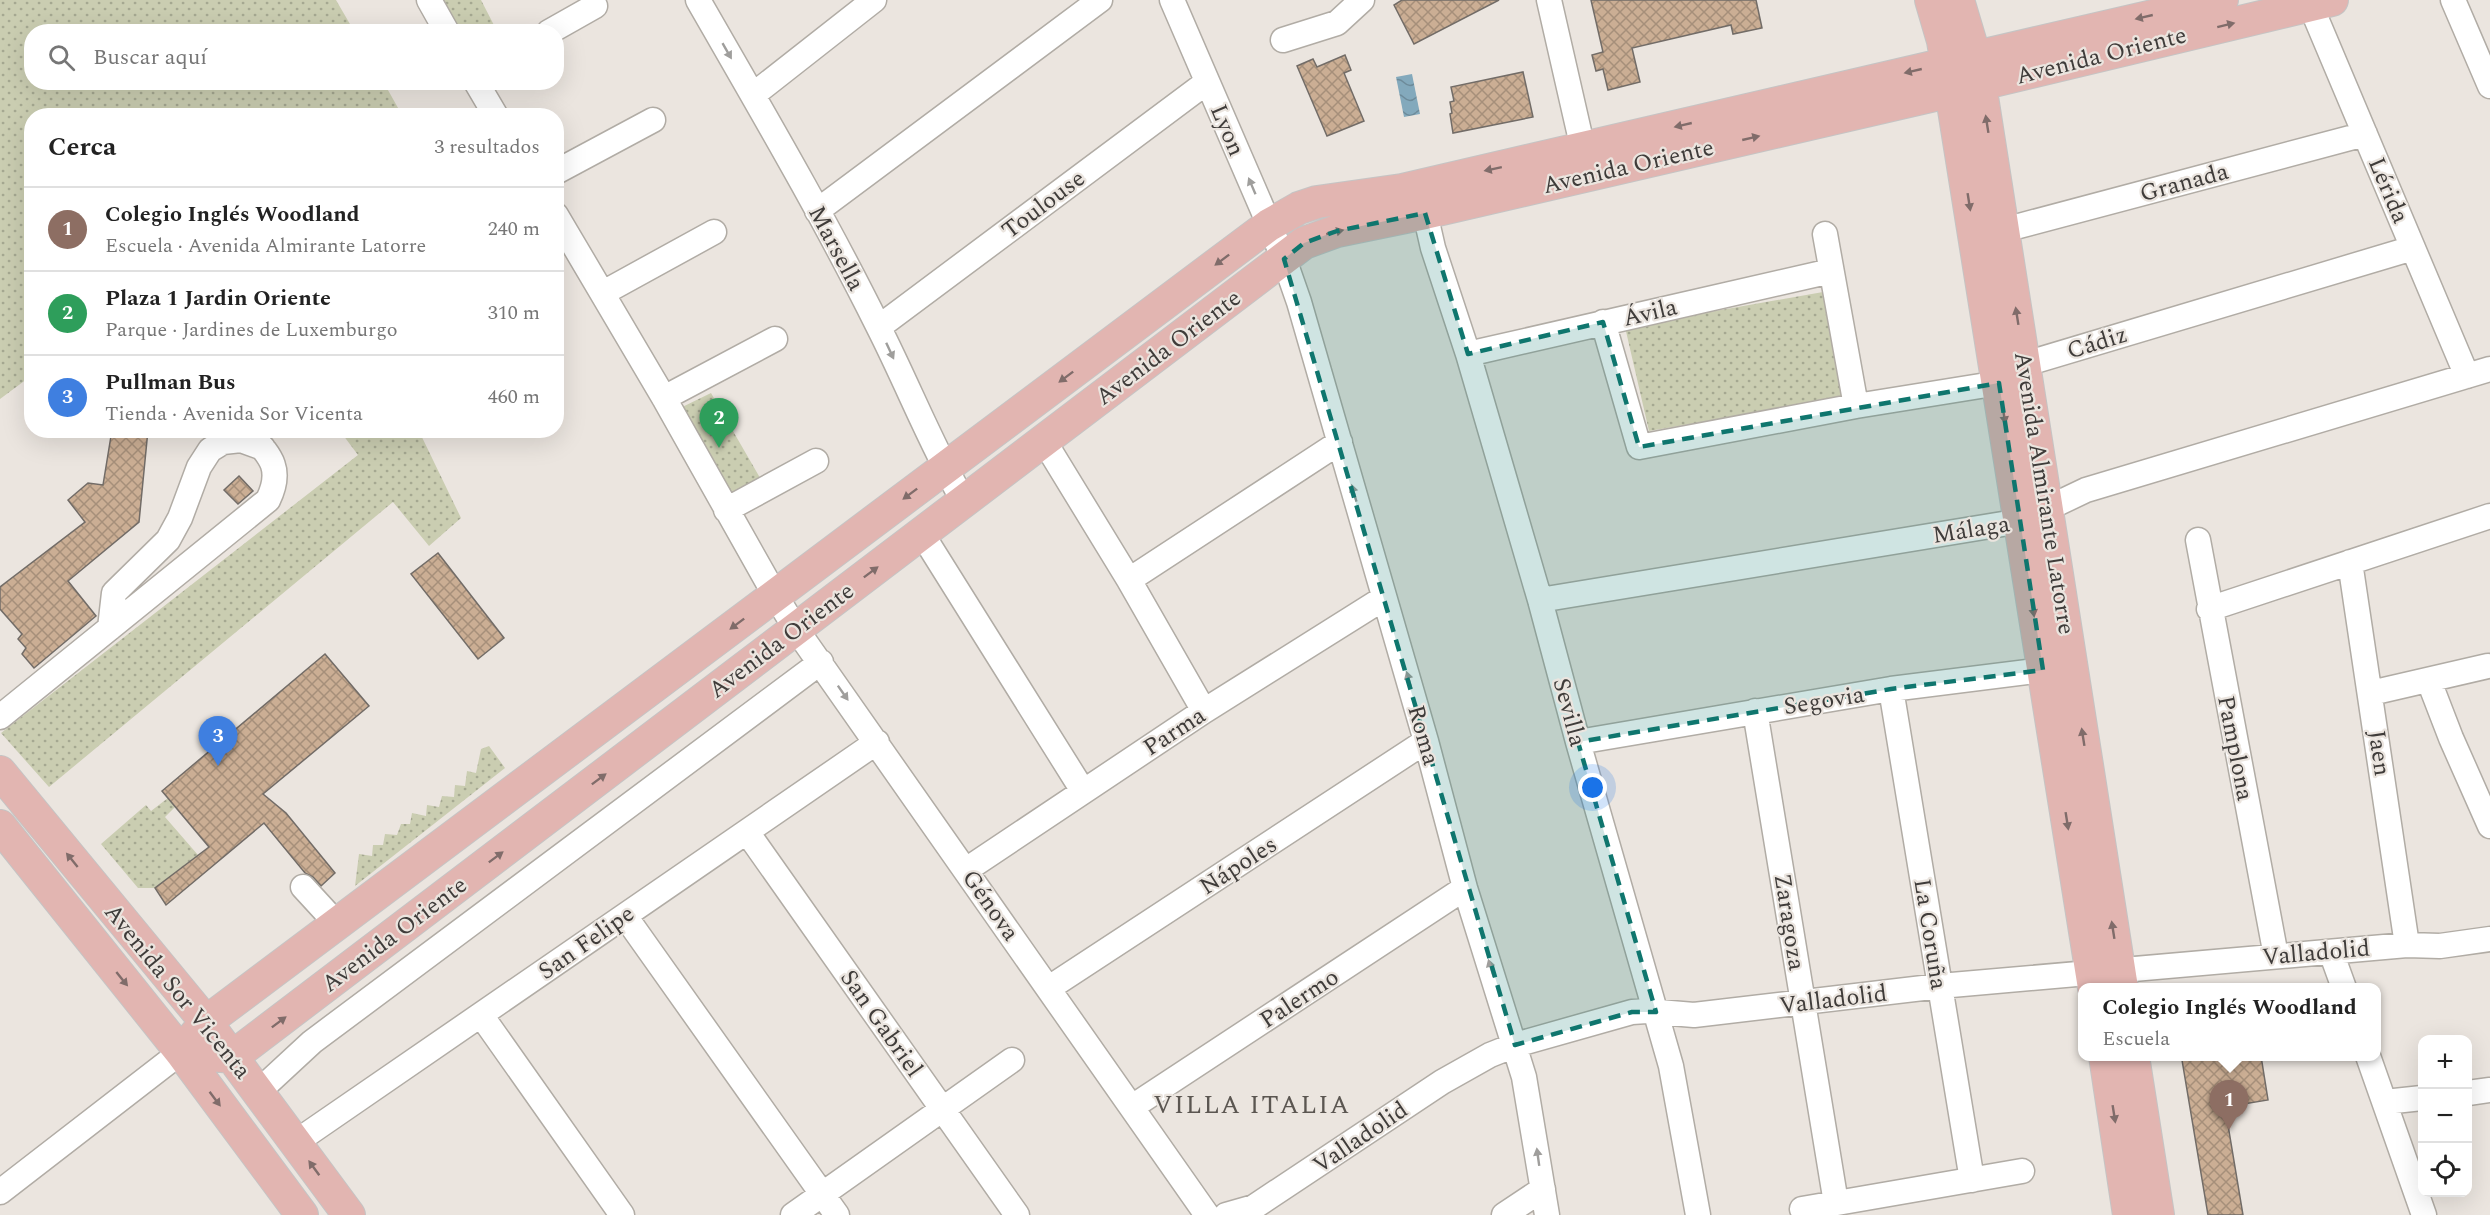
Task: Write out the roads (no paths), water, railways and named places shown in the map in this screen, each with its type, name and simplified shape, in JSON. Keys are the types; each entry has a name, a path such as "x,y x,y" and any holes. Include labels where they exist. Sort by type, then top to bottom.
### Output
{"main road":[{"name":"Avenida Almirante Latorre","path":"1931,0 1963,74 2004,230 2025,364 2034,515 2107,978"},
{"name":"Avenida Almirante Latorre","path":"1958,0 1963,74 1999,383 2034,515"},
{"name":"Avenida Oriente","path":"232,1057 1304,243 1319,236 1425,213 1963,74 2222,0"},
{"name":"Avenida Oriente","path":"181,1052 206,1022 1269,225 1299,208 1317,202 1402,190 1583,149 2321,2"},
{"name":"Avenida Sor Vicenta","path":"0,771 206,1022 349,1215"},
{"path":"541,771 559,798 552,814"},
{"name":"Avenida Sor Vicenta","path":"0,826 181,1052 302,1215"},
{"path":"337,924 366,956"},
{"path":"181,1052 232,1057"},
{"path":"2105,1061 2130,1215"},
{"path":"2134,1061 2158,1215"}],"street":[{"path":"429,0 442,24"},
{"name":"Marsella","path":"698,0 753,95 879,327 945,468 964,502"},
{"path":"753,95 874,0"},
{"path":"817,211 1100,0"},
{"name":"Lyon","path":"1172,0 1284,259"},
{"path":"1283,40 1337,23 1362,0"},
{"path":"1549,0 1583,149"},
{"path":"2453,0 2490,86"},
{"name":"Lérida","path":"2321,2 2365,134 2413,248 2479,372"},
{"path":"563,24 595,6"},
{"name":"Toulouse","path":"879,327 1207,82"},
{"path":"481,90 491,108"},
{"path":"564,168 653,120"},
{"name":"Granada","path":"2004,230 2365,134"},
{"name":"Sevilla","path":"1425,213 1433,248 1468,354 1540,600 1578,742 1671,1066 1698,1215"},
{"name":"Génova","path":"564,228 796,629 1207,1215"},
{"path":"603,293 714,232"},
{"path":"1826,234 1856,406"},
{"name":"Cádiz","path":"1603,322 1639,447 1856,406 1999,383 2025,364 2413,248"},
{"name":"Roma","path":"1284,259 1340,442 1426,741 1465,888 1515,1045 1532,1114 1547,1215"},
{"name":"Ávila","path":"1468,354 1832,271"},
{"path":"664,398 775,339"},
{"name":"Málaga","path":"1540,600 2034,515 2086,490 2479,372"},
{"path":"110,628 114,593 168,540 180,518 199,466 210,450 224,438"},
{"path":"0,717 268,500 276,484 273,463 255,439 234,438"},
{"path":"1044,441 1129,580 1204,711"},
{"path":"1129,580 1340,442"},
{"path":"726,510 816,461"},
{"path":"2209,609 2490,516"},
{"path":"922,534 1083,791"},
{"name":"Pamplona","path":"2198,540 2209,609 2276,956"},
{"name":"Jaen","path":"2350,562 2408,945"},
{"name":"Parma","path":"966,870 1204,711 1384,598"},
{"name":"Avenida Oriente","path":"258,1092 312,1042 821,662"},
{"path":"2371,693 2488,666"},
{"name":"Segovia","path":"1578,742 1891,689 2057,668"},
{"path":"2429,681 2451,738 2490,826"},
{"name":"La Coruña","path":"1891,689 1972,1180"},
{"name":"Zaragoza","path":"1755,711 1836,1203"},
{"name":"Nápoles","path":"1049,988 1426,741"},
{"name":"San Felipe","path":"296,1142 877,742"},
{"name":"San Gabriel","path":"747,832 1017,1215"},
{"path":"303,887 337,924"},
{"name":"Palermo","path":"1132,1107 1465,888"},
{"path":"625,916 837,1215"},
{"name":"Valladolid","path":"1226,1215 1254,1207 1442,1082 1490,1055 1515,1045 1632,1012 1694,1015 1803,1004 1940,986 2107,978 2276,956 2408,945 2439,946 2490,939"},
{"path":"2331,952 2343,983"},
{"path":"481,1015 622,1215"},
{"name":"Avenida Oriente","path":"0,1192 181,1052"},
{"path":"793,1215 823,1196 942,1108 1012,1060"},
{"path":"2370,1061 2424,1215"},
{"path":"2472,1092 2490,1090"},
{"path":"2385,1102 2418,1098"},
{"path":"1802,1209 2022,1171"},
{"path":"1504,1215 1543,1189"}],"water":[{"path":"1412,74 1420,114 1404,117 1396,77"}],"place":[{"name":"Plaza 1 Jardin Oriente","path":"719,448"},
{"name":"Pullman Bus","path":"218,766"},
{"name":"Colegio Inglés Woodland","path":"2229,1130"}],"district":[{"name":"VILLA ITALIA","path":"1252,1104"}]}
